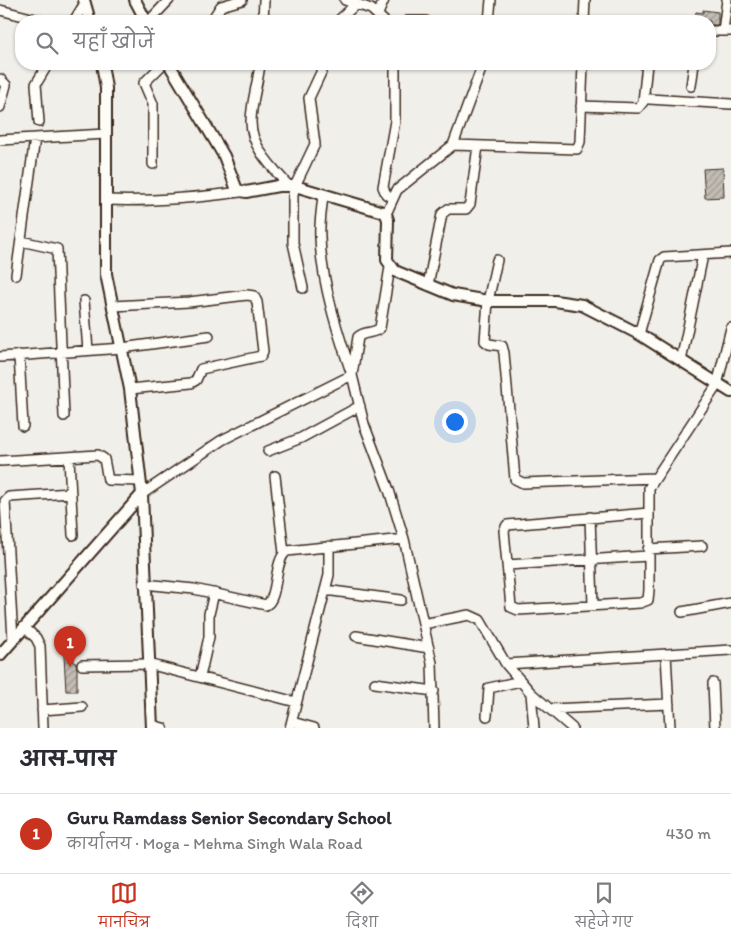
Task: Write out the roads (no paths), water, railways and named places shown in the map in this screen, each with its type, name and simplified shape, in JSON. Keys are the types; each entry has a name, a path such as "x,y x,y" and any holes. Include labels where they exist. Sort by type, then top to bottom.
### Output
{"street":[{"path":"135,0 144,15"},
{"path":"154,15 169,0"},
{"path":"215,15 221,6 242,0"},
{"path":"263,15 264,0"},
{"path":"344,0 355,5 365,6 378,14 384,0"},
{"path":"490,15 491,0"},
{"path":"584,15 585,0"},
{"path":"727,0 727,31"},
{"path":"77,15 84,1"},
{"path":"84,1 88,15"},
{"path":"344,15 355,5"},
{"path":"0,10 20,15"},
{"path":"39,122 36,84 44,70"},
{"path":"103,70 106,88 106,274 130,388 142,494 144,584 152,727 163,728"},
{"path":"153,164 153,104 144,83 156,70"},
{"path":"173,70 214,138 230,167 237,190 240,192"},
{"path":"259,70 251,115 251,132 263,155 291,186"},
{"path":"303,288 292,243 291,186 316,144 309,98 322,70"},
{"path":"392,198 386,194 383,187 395,121 395,70"},
{"path":"352,375 358,337 377,331 380,328 390,267 387,260 388,220 386,214 392,198 401,186 453,145 481,70"},
{"path":"453,145 577,149 580,142 583,70"},
{"path":"581,106 638,108 643,102 646,70"},
{"path":"691,86 693,70"},
{"path":"0,79 6,85 0,107"},
{"path":"649,99 731,104"},
{"path":"0,140 106,134"},
{"path":"16,275 35,138"},
{"path":"428,285 442,214 448,209 466,209 470,204 478,146"},
{"path":"106,200 144,202 182,200 291,186 386,214"},
{"path":"323,195 320,237 333,319 404,539 429,648 434,691 434,728"},
{"path":"21,242 49,246 56,249 64,416"},
{"path":"639,334 660,260 664,257 731,253"},
{"path":"681,361 703,255"},
{"path":"497,260 488,301 485,341 489,344 502,346 504,353 512,466 516,481 654,478"},
{"path":"390,267 453,295 488,301 574,303 639,334 717,385 731,392"},
{"path":"113,306 189,302 247,295 254,296 257,302 263,351 261,356 201,369 192,384 130,388"},
{"path":"84,301 88,350"},
{"path":"649,513 507,525 504,531 510,604 514,610 640,603 648,600 648,553 649,513 649,488 717,385 728,350 731,328"},
{"path":"0,357 122,348 209,336"},
{"path":"19,355 23,426"},
{"path":"0,654 142,494 222,440 352,375"},
{"path":"268,451 296,441 360,406"},
{"path":"0,461 101,456 104,459 108,480 140,481"},
{"path":"69,458 73,535"},
{"path":"144,584 182,587 261,605 269,604 284,553 275,476"},
{"path":"13,639 5,501 9,497 71,493"},
{"path":"590,517 593,605"},
{"path":"284,553 329,546 404,539"},
{"path":"314,728 291,725 325,590 330,566 329,546"},
{"path":"508,565 592,559 702,546"},
{"path":"325,590 401,600"},
{"path":"200,677 209,637 209,614 214,593"},
{"path":"682,612 731,603"},
{"path":"423,624 469,615 474,616 484,624 506,664 531,693 572,728"},
{"path":"24,627 36,638 40,646 43,728"},
{"path":"356,636 429,648"},
{"path":"506,664 731,650"},
{"path":"666,654 670,728"},
{"path":"82,665 148,664 296,702"},
{"path":"487,716 489,688 521,681"},
{"path":"376,683 434,691"},
{"path":"713,683 715,728"},
{"path":"531,693 534,728"},
{"path":"550,709 669,704"},
{"path":"42,710 82,707"}],"place":[{"name":"Guru Ramdass Senior Secondary School","path":"70,667"}]}
